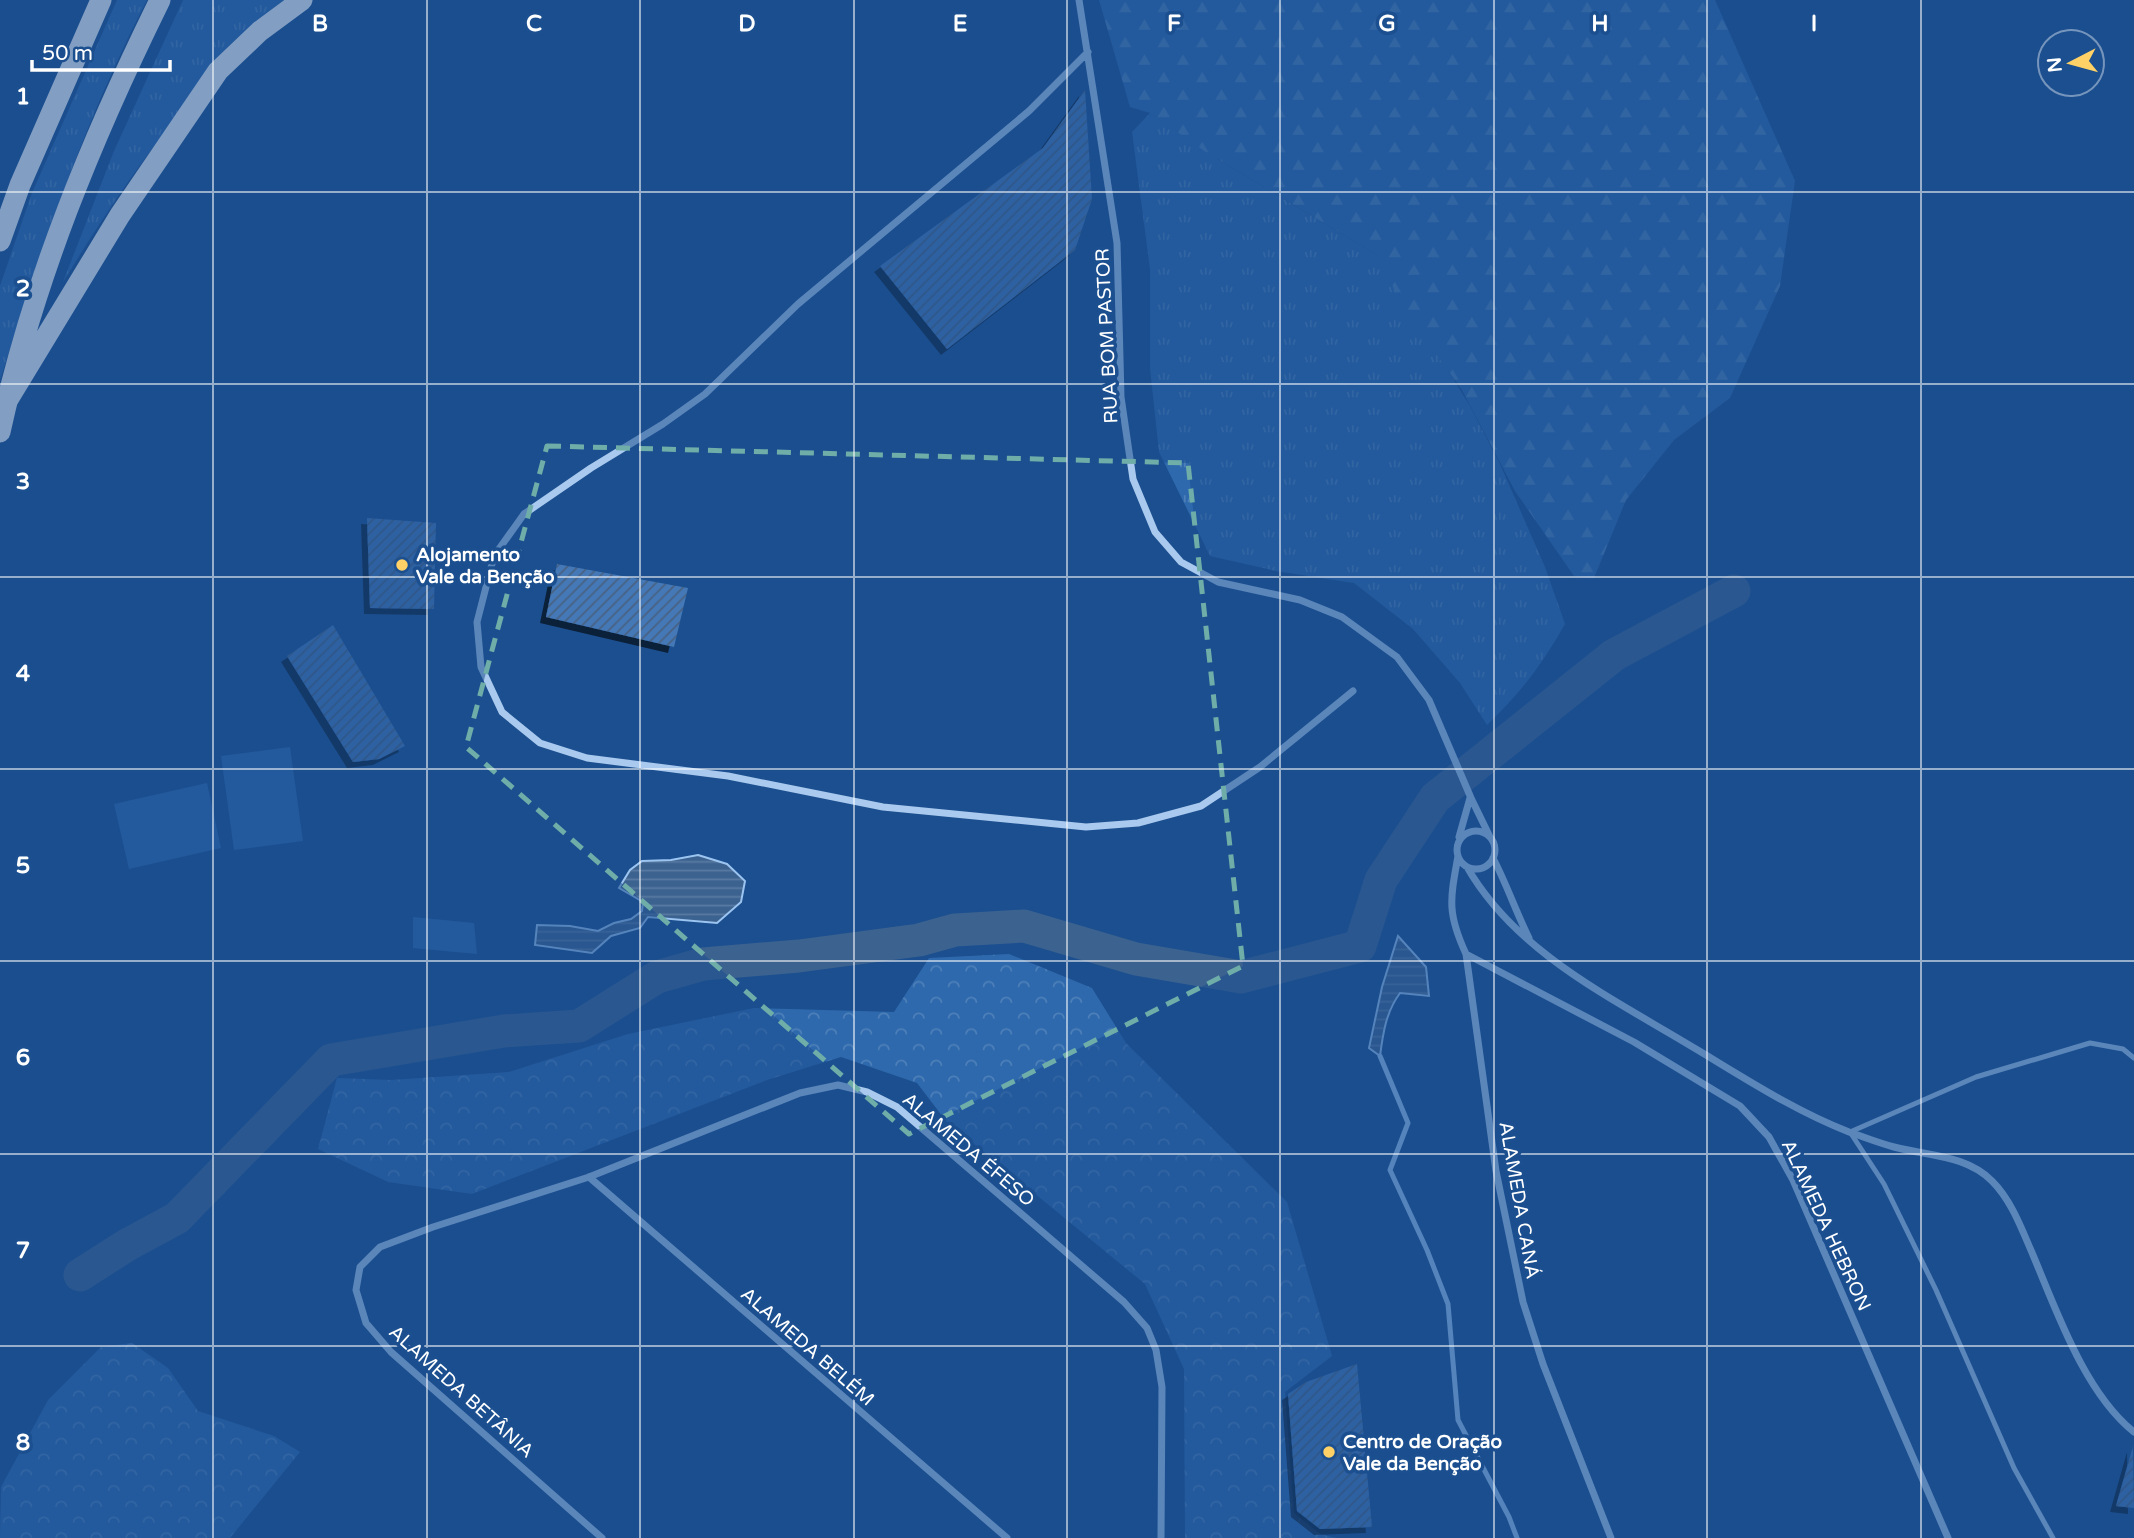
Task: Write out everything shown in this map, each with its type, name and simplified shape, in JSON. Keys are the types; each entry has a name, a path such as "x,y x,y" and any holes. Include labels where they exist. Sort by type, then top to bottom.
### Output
{"highway":[{"path":"0,241 30,162 101,0"},
{"path":"0,432 30,318 70,201 115,93 160,0"},
{"path":"7,401 120,215 218,71 260,31 302,0"}],"street":[{"name":"RUA BOM PASTOR","path":"1079,0 1117,243 1121,397 1133,479 1155,532 1181,562 1219,582 1311,604 1342,618 1397,657 1429,700 1471,797"},
{"path":"1087,52 1029,111 798,303 705,394 524,514 494,556 477,622 481,667 502,712 540,743 587,758 728,776 883,807 1086,827 1138,823 1200,806 1260,767 1353,691"},
{"path":"1467,867 1482,868 1493,858 1495,851 1471,797"},
{"path":"1471,797 1458,841 1458,856 1493,906 1566,971 1806,1114 1893,1147 1964,1161 1992,1181 2017,1217 2061,1321 2101,1399 2134,1432"},
{"path":"1458,841 1469,831 1484,832 1490,837"},
{"name":"ALAMEDA CANÁ","path":"1458,856 1451,896 1453,926 1466,954 1496,1171 1523,1302 1543,1364 1611,1538"},
{"path":"1493,858 1531,942"},
{"name":"ALAMEDA HEBRON","path":"1466,954 1634,1042 1740,1106 1769,1137 1793,1180 1948,1538"},
{"name":"ALAMEDA ÉFESO","path":"380,1247 433,1227 589,1177 800,1093 838,1085 867,1091 897,1107 1124,1303 1147,1328 1156,1350 1162,1387 1161,1538"},
{"name":"ALAMEDA BELÉM","path":"589,1177 1007,1538"},
{"name":"ALAMEDA BETÂNIA","path":"380,1247 360,1267 356,1290 366,1323 391,1352 602,1538"}],"lane":[{"path":"2053,1538 2014,1468 1936,1290 1884,1184 1850,1132 1976,1077 2090,1044 2123,1049 2134,1058"}],"highlighted area":[{"path":"547,446 1188,463 1243,966 909,1134 466,747"}],"green space":[{"path":"117,0 147,0 103,92 65,187 0,380 0,286 32,193"},
{"path":"183,0 284,0 250,31 177,116 118,197 63,282 114,151"},
{"path":"1099,0 1715,0 1795,181 1780,286 1730,398 1674,440 1626,500 1594,578 1574,576 1515,491 1462,390 1405,311 1377,255 1206,152 1150,113 1130,107"},
{"path":"1150,113 1219,160 1377,255 1470,406 1500,464 1545,567 1565,624 1530,678 1487,725 1460,683 1413,629 1354,583 1276,571 1210,556 1159,452 1150,368 1150,269 1132,132"},
{"path":"290,747 303,841 234,850 221,756"},
{"path":"207,783 221,848 129,869 114,804"},
{"path":"413,917 474,923 477,954 413,948"},
{"path":"1009,954 1092,988 1126,1043 1287,1202 1332,1356 1285,1392 1294,1513 1320,1534 1336,1538 1185,1538 1184,1369 1145,1284 946,1121 917,1083 841,1057 767,1080 472,1194 388,1182 318,1149 337,1078 391,1080 509,1072 628,1034 754,1008 894,1012 929,958"},
{"path":"132,1343 168,1368 198,1411 274,1436 300,1452 230,1538 0,1538 1,1487 48,1400 101,1347"}],"shaded area":[{"path":"698,855 727,864 745,881 741,902 717,923 648,917 640,928 611,936 592,953 535,945 537,925 570,926 598,931 631,919 642,911 643,902 619,888 630,870 642,861"},
{"path":"1398,936 1426,967 1429,996 1400,993 1388,1015 1380,1056 1369,1048 1382,987"}],"building":[{"path":"1085,90 1092,199 1075,250 947,349 880,266 1043,148"},
{"name":"Alojamento Vale da Benção","path":"367,518 436,523 434,609 370,608"},
{"path":"557,564 688,588 674,647 546,617"},
{"path":"333,625 405,746 379,759 353,762 287,656"},
{"name":"Centro de Oração Vale da Benção","path":"1357,1364 1372,1527 1320,1529 1297,1511 1288,1394 1306,1382"},
{"path":"2133,1446 2134,1508 2116,1506"}],"waterway":[{"path":"80,1275 177,1218 331,1060 504,1031 579,1026 657,977 703,964 799,956 919,940 955,930 1024,926 1136,959 1241,977 1360,946 1381,880 1435,798 1614,655 1734,591"},
{"path":"1380,1056 1408,1123 1390,1170 1427,1250 1448,1304 1458,1420 1509,1517 1517,1538"}],"place":[{"name":"Alojamento Vale da Benção","path":"402,565"},
{"name":"Centro de Oração Vale da Benção","path":"1329,1452"}]}
